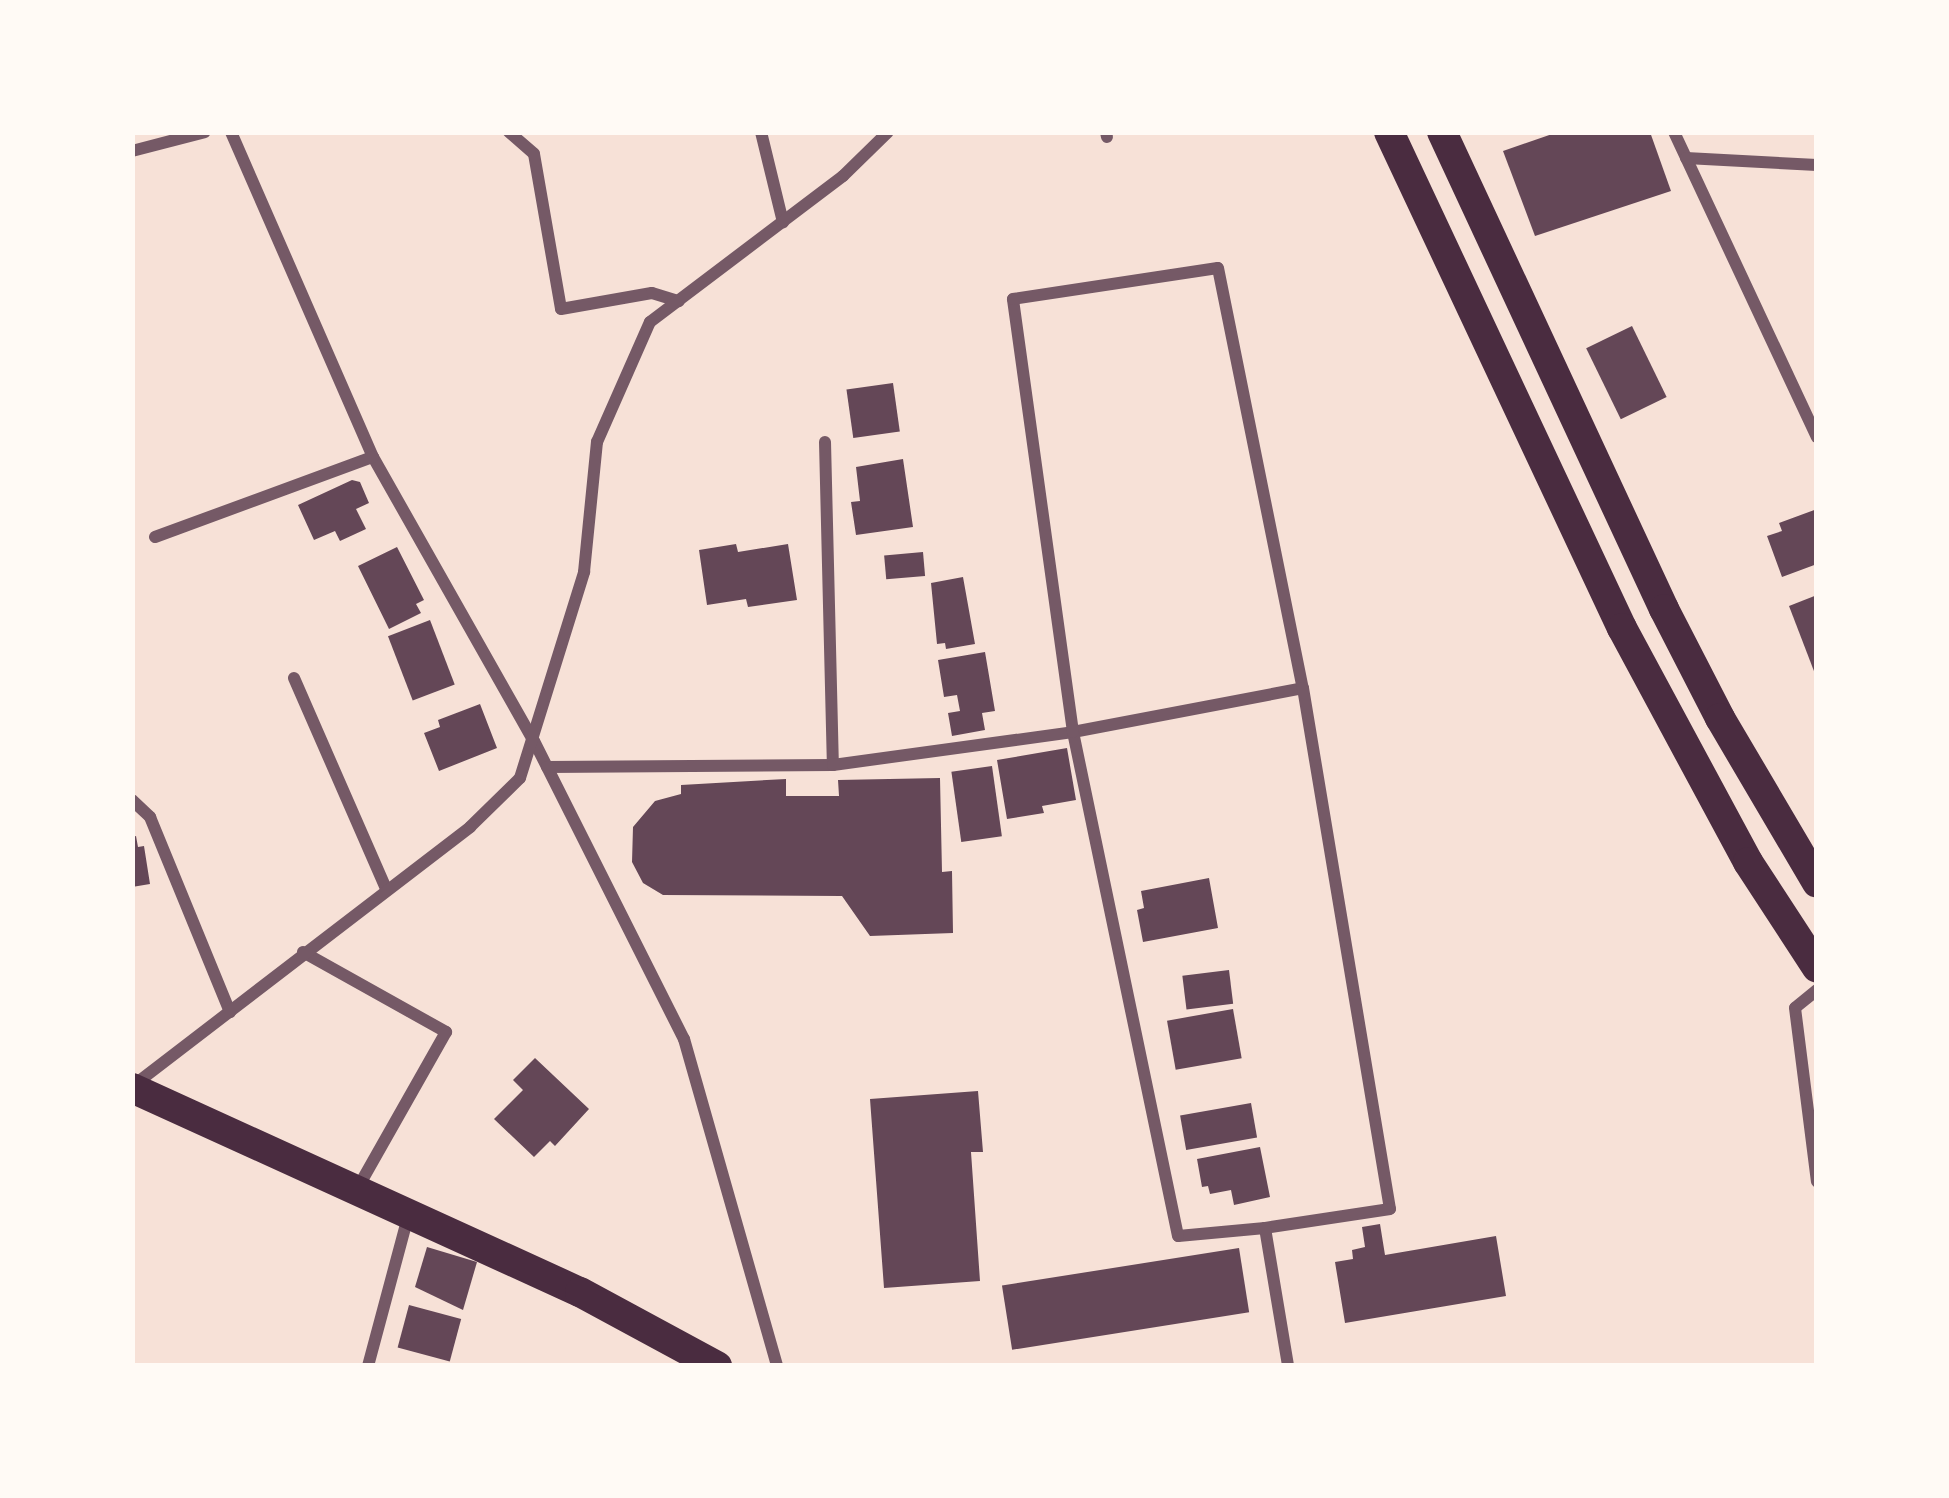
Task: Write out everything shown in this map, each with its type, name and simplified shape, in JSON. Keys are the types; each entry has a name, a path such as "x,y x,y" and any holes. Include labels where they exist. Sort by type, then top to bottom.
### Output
{"main road":[{"path":"1389,132 1622,628 1748,862 1817,968"},
{"path":"1442,132 1664,609 1720,718 1817,883"},
{"path":"132,1088 580,1292 717,1366"}],"street":[{"path":"132,151 205,132"},
{"path":"231,132 373,457 534,741 684,1039 777,1366"},
{"path":"509,132 534,154 561,309 652,293 679,301"},
{"path":"761,132 783,222"},
{"path":"132,1088 302,952 470,827 520,778 584,572 597,442 650,322 844,176 888,132"},
{"path":"1673,132 1817,437"},
{"path":"1686,158 1817,165"},
{"path":"1218,268 1303,688 1390,1209 1178,1236 1073,732 1013,299 1218,268"},
{"path":"825,442 832,765"},
{"path":"155,537 373,457"},
{"path":"294,679 386,890"},
{"path":"547,767 832,765 1073,732 1303,688"},
{"path":"133,804 150,817 230,1012"},
{"path":"302,952 446,1032 355,1192"},
{"path":"1817,991 1795,1008 1817,1182"},
{"path":"368,1366 409,1216"},
{"path":"1265,1228 1288,1366"}],"building":[{"path":"1558,132 1650,132 1671,191 1535,236 1503,151"},
{"path":"1632,326 1667,397 1621,419 1586,348"},
{"path":"893,383 900,432 853,438 846,390"},
{"path":"903,459 913,527 856,535 851,502 860,501 856,467"},
{"path":"352,480 360,482 369,503 356,509 366,529 340,541 335,531 314,540 298,505"},
{"path":"1817,509 1817,564 1782,577 1767,536 1782,531 1779,523"},
{"path":"736,544 738,552 788,544 797,600 748,607 746,599 707,605 699,550"},
{"path":"397,547 424,600 416,604 421,613 389,629 358,566"},
{"path":"923,552 925,576 886,579 884,555"},
{"path":"963,577 975,644 946,649 945,643 937,644 931,583"},
{"path":"1817,595 1817,679 1789,606"},
{"path":"430,620 455,684 413,701 388,636"},
{"path":"985,652 995,711 982,713 985,730 952,736 948,713 960,711 957,695 944,697 938,660"},
{"path":"480,704 497,748 439,771 424,733 440,727 438,720"},
{"path":"1067,748 1076,800 1042,806 1044,813 1007,819 997,760"},
{"path":"992,766 1002,836 961,842 951,772"},
{"path":"940,778 942,872 952,871 953,933 870,936 842,896 663,895 643,883 632,862 633,827 655,801 681,794 681,785 786,779 786,796 839,796 838,780"},
{"path":"136,836 138,847 144,846 150,884 132,887 132,837"},
{"path":"1209,878 1218,928 1143,942 1137,910 1144,908 1141,891"},
{"path":"1229,970 1233,1004 1186,1009 1182,976"},
{"path":"1233,1009 1242,1058 1176,1070 1167,1021"},
{"path":"535,1058 589,1109 555,1146 550,1141 534,1157 494,1119 523,1090 513,1080"},
{"path":"978,1091 983,1152 971,1152 980,1281 884,1288 870,1099"},
{"path":"1251,1103 1257,1137 1186,1150 1180,1116"},
{"path":"1260,1147 1270,1197 1234,1205 1231,1190 1210,1194 1208,1186 1202,1187 1197,1159"},
{"path":"1380,1224 1385,1255 1496,1236 1506,1296 1345,1323 1335,1262 1353,1259 1352,1250 1365,1247 1362,1227"},
{"path":"427,1247 477,1262 463,1310 415,1287"},
{"path":"1239,1248 1249,1312 1012,1350 1002,1286"},
{"path":"409,1305 461,1319 450,1361 398,1348"}]}
